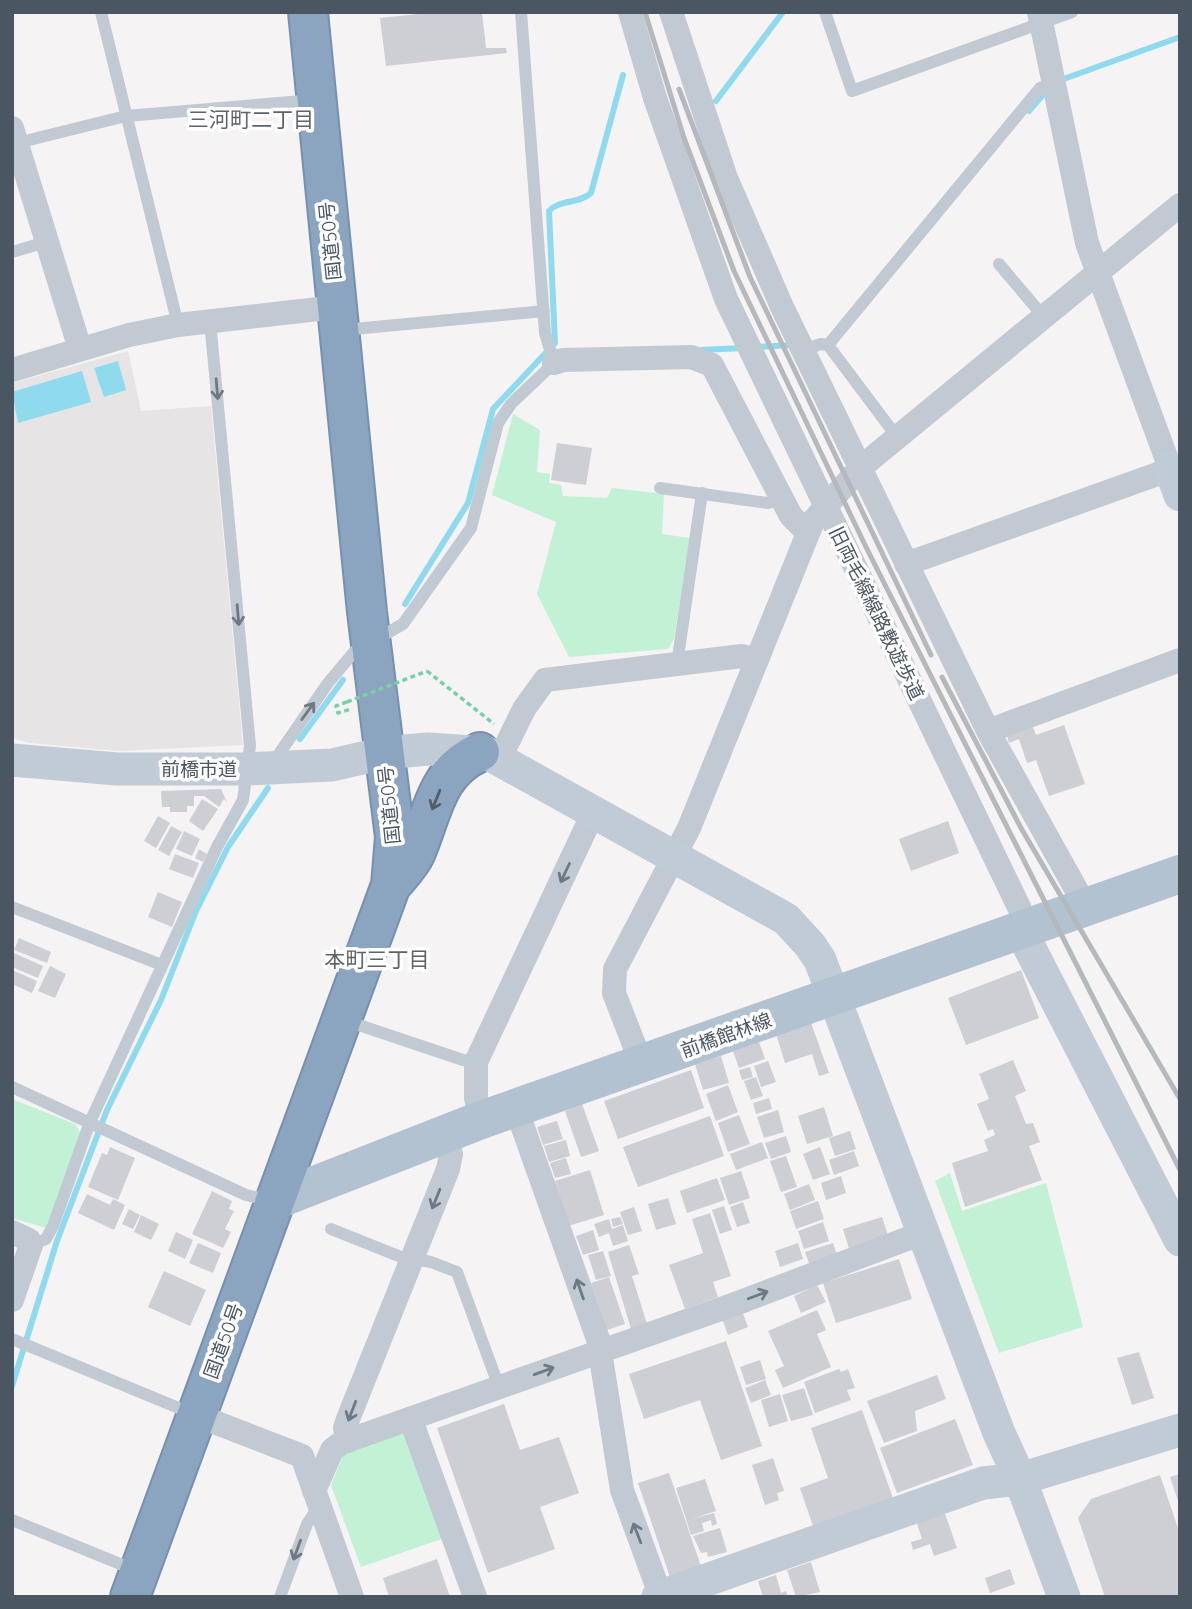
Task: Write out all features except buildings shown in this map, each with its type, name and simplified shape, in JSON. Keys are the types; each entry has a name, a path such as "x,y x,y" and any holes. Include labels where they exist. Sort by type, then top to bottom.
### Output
{"highway":[{"name":"国道50号","path":"134,1584 340,1018 391,886 395,838 370,640 308,12"},
{"path":"391,886 414,857 446,775 460,761 497,748"}],"main road":[{"name":"前橋館林線","path":"274,1202 499,1114 1180,874"}],"street":[{"name":"旧両毛線線路敷遊歩道","path":"616,12 646,119 683,215 726,299 1025,929"},
{"name":"旧両毛線線路敷遊歩道","path":"630,12 655,98 726,299"},
{"path":"671,12 726,178 803,350 988,732 1086,907"},
{"path":"906,564 1176,476 1097,272 1082,224 1040,18"},
{"path":"15,135 80,349"},
{"path":"642,1065 614,993 613,976 675,855 807,532 825,506 860,468 1180,205"},
{"path":"12,369 178,325 210,321 337,319"},
{"path":"554,363 691,357 712,365 782,500 798,526 807,532"},
{"path":"755,660 742,656 545,680 497,748 594,811 786,919 810,944 925,1232 999,1433 1020,1479 1064,1597"},
{"path":"988,732 1180,660"},
{"name":"前橋市道","path":"12,760 117,769 258,769 332,765 384,753 428,749 497,748"},
{"path":"594,811 476,1062 476,1098 499,1114 598,1339 622,1490 660,1596 983,1483 1020,1479 1180,1430"},
{"path":"1025,929 1180,1240"},
{"path":"348,1441 345,1428 348,1419 448,1169 451,1154 446,1134"},
{"path":"316,1498 332,1450 348,1441 925,1232"},
{"path":"12,1300 22,1238"},
{"path":"196,1415 302,1456 352,1597"},
{"path":"411,1420 475,1597"}],"lane":[{"path":"101,12 178,325"},
{"path":"22,1238 46,1239 53,1226 90,1122 162,965 258,769 282,747 354,652 370,640 403,624 471,528 498,423 511,404 554,363 546,343 521,12"},
{"path":"825,12 852,92 1040,18 1072,12"},
{"path":"828,345 1040,88 1054,83"},
{"path":"15,135 126,116 316,100"},
{"path":"12,252 46,242"},
{"path":"999,264 1043,317"},
{"path":"337,319 544,311"},
{"path":"210,321 250,746 258,769"},
{"path":"803,350 821,344 828,345 897,437"},
{"path":"660,488 768,503 782,500"},
{"path":"681,663 679,650 702,493"},
{"path":"12,907 162,965"},
{"path":"340,1018 476,1062"},
{"path":"12,1087 246,1195 274,1202"},
{"path":"331,1229 412,1259 453,1269 461,1278 499,1387"},
{"path":"12,1339 196,1415"},
{"path":"280,1597 316,1498"},
{"path":"12,1520 134,1584"}],"path":[{"path":"357,708 338,713 336,706 427,671 485,720 497,748"}],"shaded area":[{"path":"128,351 141,411 211,406 243,745 117,751 30,743 12,738 12,383"}],"green space":[{"path":"513,414 540,430 537,472 550,474 549,483 561,485 563,496 607,498 612,488 664,494 662,534 690,538 674,639 668,649 569,657 537,594 556,522 492,495"},
{"path":"12,1099 75,1124 82,1135 46,1228 12,1218"},
{"path":"950,1173 962,1211 1046,1183 1083,1327 999,1353 935,1181"},
{"path":"399,1430 410,1434 447,1537 361,1567 331,1485 346,1448"}],"water":[{"path":"118,361 126,390 104,397 94,368"},
{"path":"82,371 91,402 18,423 12,392"}],"waterway":[{"path":"716,101 783,12"},
{"path":"1058,81 1180,37"},
{"path":"405,604 468,503 493,409 555,343 549,211 553,207 581,199 591,193 623,75"},
{"path":"1029,111 1047,90"},
{"path":"755,347 793,345"},
{"path":"699,350 744,348"},
{"path":"300,739 343,680"},
{"path":"12,1386 57,1241 107,1110 161,1000 196,911 228,847 268,788"}],"railway":[{"path":"645,12 684,138 734,271 865,545 1180,1170"},
{"path":"679,89 750,277 931,655"},
{"path":"942,677 1021,828 1180,1099"}],"district":[{"name":"三河町二丁目","path":"251,119"},
{"name":"本町三丁目","path":"377,959"}]}
